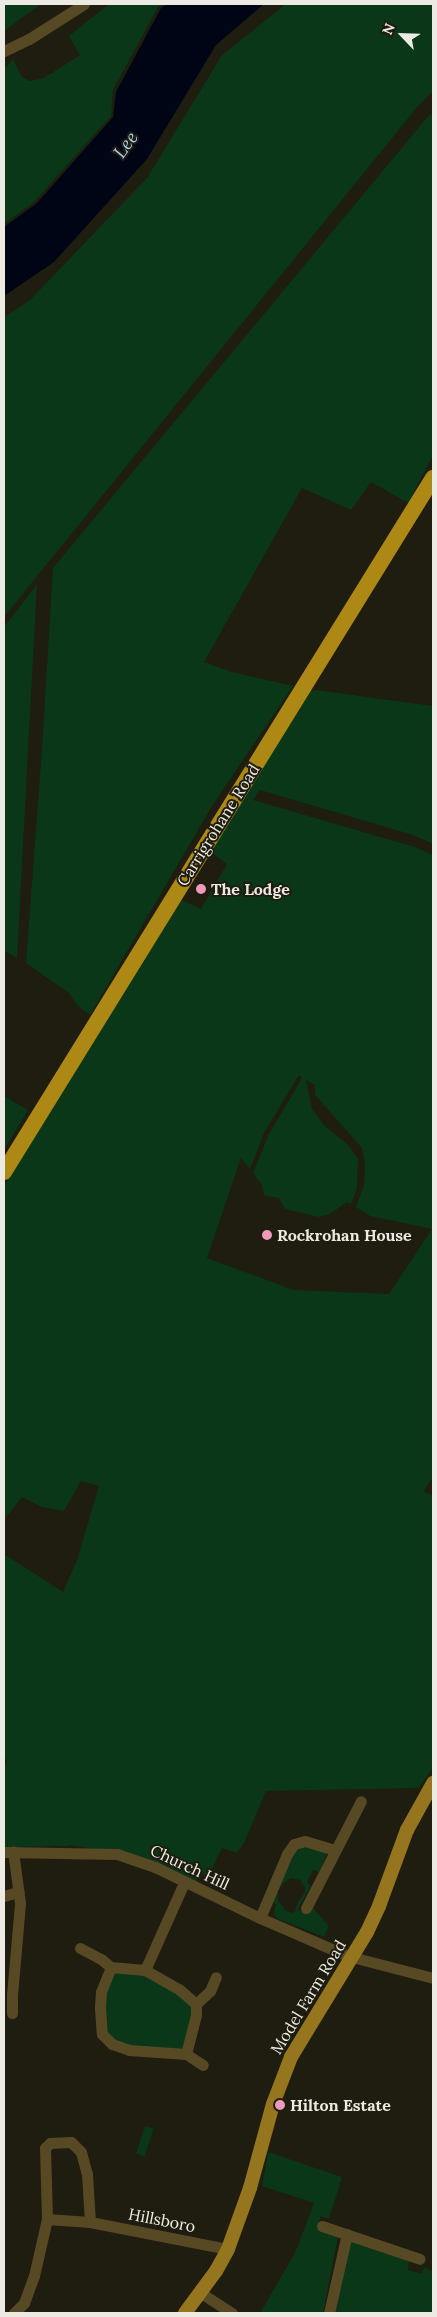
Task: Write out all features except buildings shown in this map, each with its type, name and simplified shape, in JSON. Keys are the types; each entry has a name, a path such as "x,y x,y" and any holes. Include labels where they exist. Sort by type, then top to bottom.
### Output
{"highway":[{"name":"Carrigrohane Road","path":"4,1172 433,478"}],"main road":[{"name":"Model Farm Road","path":"185,2313 201,2293 228,2249 243,2211 264,2131 285,2072 304,2032 353,1958 379,1906 407,1830 433,1783"}],"street":[{"path":"4,51 29,39 84,4"},
{"path":"306,1908 361,1800"},
{"path":"260,1918 287,1854 294,1844 305,1841 335,1850"},
{"path":"8,1852 20,1903 12,2014"},
{"name":"Church Hill","path":"8,1852 117,1854 156,1867 184,1883 353,1958 433,1978"},
{"path":"145,1970 184,1883"},
{"path":"4,1896 18,1892"},
{"path":"80,1948 111,1967 145,1970 180,1990 196,2004"},
{"path":"111,1967 102,1992 102,2034 112,2044 129,2050 186,2054 203,2065"},
{"path":"186,2054 196,2015 196,2004 210,1991 216,1977"},
{"path":"14,2313 24,2303 47,2219 45,2148 50,2143 71,2142 81,2152 87,2174 90,2222"},
{"name":"Hillsboro","path":"47,2219 90,2222 228,2249"},
{"path":"322,2226 420,2259"},
{"path":"329,2313 346,2234"},
{"path":"201,2293 232,2313"}],"green space":[{"path":"4,4 41,4 4,31"},
{"path":"109,4 162,4 158,7 113,90 111,116 34,202 4,224 4,69 13,59 22,77 30,81 44,78 80,55 69,36"},
{"path":"286,4 433,4 433,91 418,106 4,617 4,317 29,301 147,178 222,55"},
{"path":"430,114 433,117 433,455 408,503 371,482 351,510 302,488 204,662 232,672 293,686 212,806 90,1015 77,1005 69,993 26,963 53,568"},
{"path":"37,584 17,958 4,951 4,627"},
{"path":"316,690 433,706 433,844 413,835 260,790 253,800 415,847 433,855 433,1477 424,1491 433,1496 433,1767 419,1788 266,1791 244,1843 237,1853 222,1848 209,1875 200,1873 195,1885 121,1853 68,1845 4,1847 4,1768 7,1760 4,1758 4,1554 63,1592 77,1560 99,1486 81,1481 64,1511 42,1507 22,1497 4,1520 4,1185 179,899 201,909 227,864 210,852 306,691","holes":["299,1075 302,1078 268,1136 253,1173 261,1184 265,1196 279,1198 285,1209 319,1217 330,1214 347,1202 351,1204 357,1188 358,1159 348,1145 324,1125 312,1109 306,1080 315,1085 315,1095 362,1148 365,1165 364,1185 356,1207 370,1216 432,1229 389,1294 294,1290 207,1258 241,1158 250,1169 264,1133"]},
{"path":"4,1096 28,1110 4,1150"},
{"path":"300,1846 322,1848 327,1853 319,1872 313,1870 307,1882 311,1886 298,1909 307,1914 312,1907 329,1926 324,1937 278,1919 274,1913 276,1904 272,1902 294,1850","holes":["290,1878 300,1880 305,1887 305,1892 298,1902 294,1913 286,1911 278,1900 278,1891"]},
{"path":"120,1970 165,1981 191,2002 192,2020 185,2047 179,2050 123,2045 114,2041 105,2029 106,1992 115,1973"},
{"path":"145,2126 154,2129 145,2156 136,2154"},
{"path":"268,2152 342,2177 329,2219 321,2216 317,2227 338,2237 323,2313 260,2313 295,2253 314,2203 262,2186"},
{"path":"350,2241 409,2260 408,2270 422,2274 424,2267 433,2271 433,2313 333,2313"}],"water":[{"name":"Lee","path":"167,4 264,4 216,45 147,159 54,262 4,296 4,227 37,203 113,117 116,92 161,8"}],"place":[{"name":"The Lodge","path":"201,889"},
{"name":"Rockrohan House","path":"267,1235"},
{"name":"Hilton Estate","path":"280,2105"}]}
